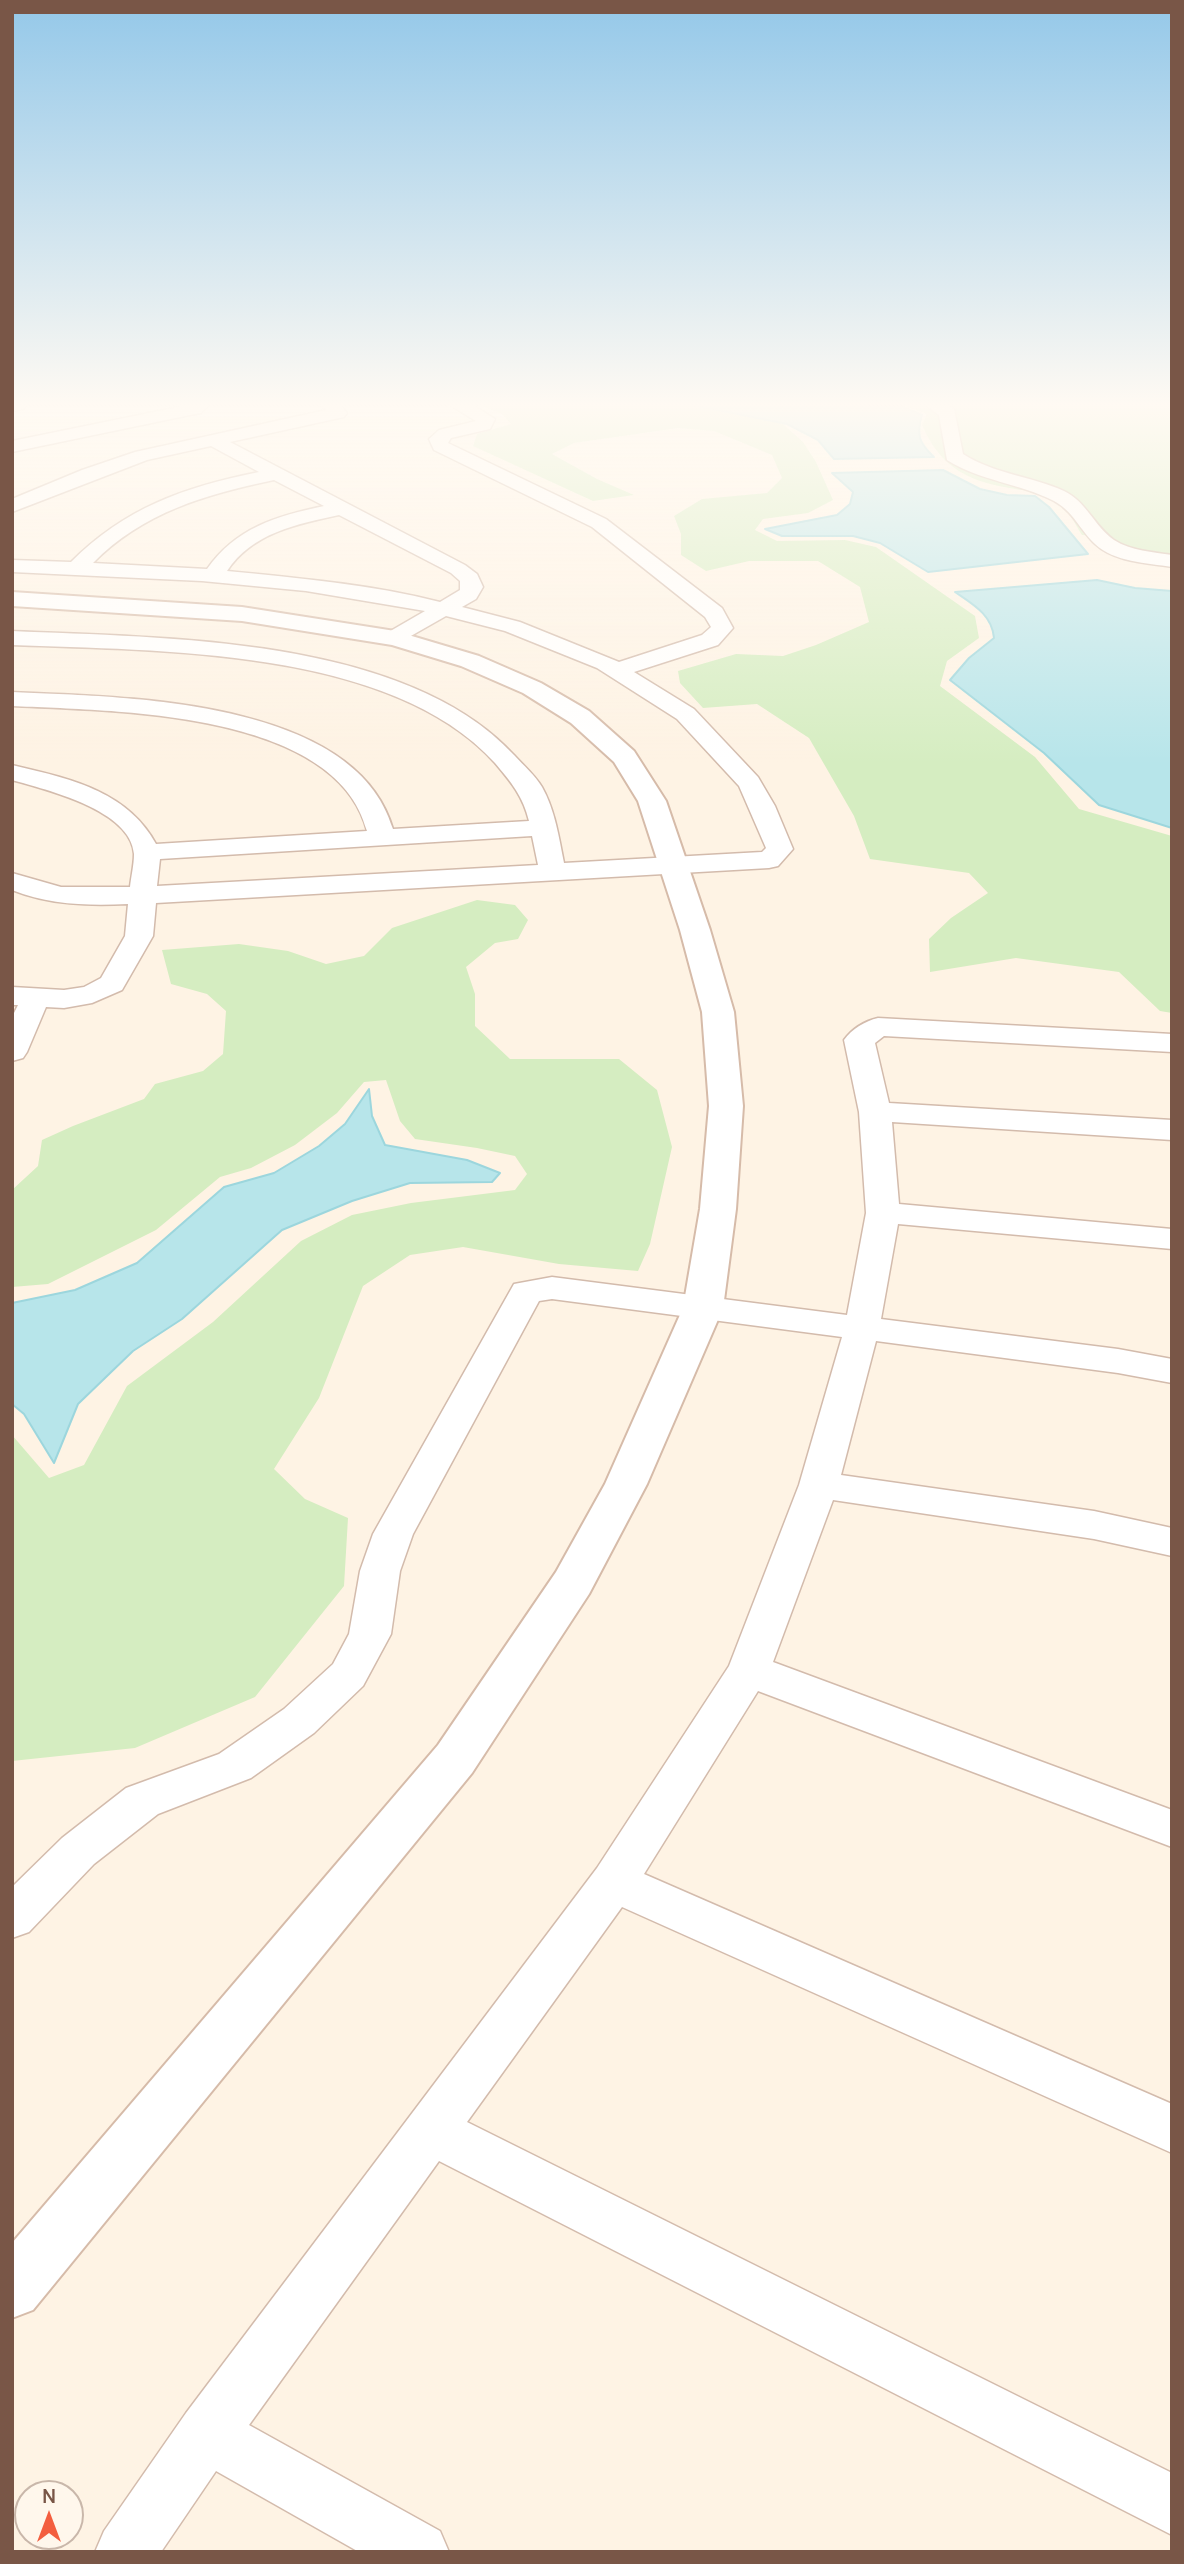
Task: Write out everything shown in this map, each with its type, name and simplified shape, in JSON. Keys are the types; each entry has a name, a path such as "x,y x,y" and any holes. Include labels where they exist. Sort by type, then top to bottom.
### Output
{"street":[{"path":"76,569 97,545 124,525"},
{"path":"212,578 232,551 250,537 282,525"},
{"path":"374,525 458,569 470,579 472,587 468,594 448,608 396,638"},
{"path":"601,525 714,613 722,628 710,640 619,669"},
{"path":"1090,525 1102,540 1118,549 1172,561"},
{"path":"12,566 334,588 448,608 540,636 619,669 673,705 722,749 749,783 768,816 780,849 769,860 144,895 71,898 32,890 12,881"},
{"path":"12,599 242,614 396,638 470,661 520,682 580,717 624,757 652,802 718,1012 726,1106 718,1209 703,1308 626,1484 573,1582 455,1759 12,2289"},
{"path":"12,638 195,647 253,654 337,671 399,689 454,716 497,748 529,787 543,828 553,872"},
{"path":"12,699 164,708 220,718 267,731 312,750 347,776 370,803 383,838"},
{"path":"12,772 69,788 109,805 134,827 147,852 139,936 112,984 92,994 64,999 24,998 12,1052"},
{"path":"147,852 543,828"},
{"path":"125,2552 207,2434 614,1882 749,1670 819,1485 862,1328 883,1213 874,1112 859,1040 878,1027 1172,1043"},
{"path":"874,1112 1172,1130"},
{"path":"883,1213 1172,1239"},
{"path":"12,1918 78,1851 142,1801 235,1766 299,1721 348,1675 370,1634 380,1571 393,1534 526,1292 552,1288 1118,1361 1172,1371"},
{"path":"819,1485 1094,1525 1172,1542"},
{"path":"749,1670 1172,1829"},
{"path":"614,1882 1172,2129"},
{"path":"432,2131 1172,2505"},
{"path":"207,2434 419,2552"}],"green space":[{"path":"677,525 759,525 755,530 777,541 845,540 876,547 975,616 979,638 947,661 940,686 1035,757 1079,809 1172,836 1172,1013 1160,1011 1119,972 1016,958 930,972 929,939 951,918 988,893 969,873 870,859 854,816 809,738 757,704 703,708 680,683 678,671 736,654 783,656 869,622 860,587 818,561 749,561 706,571 681,555 681,534"},
{"path":"1076,525 1172,525 1172,558 1126,547 1109,537 1082,535"},
{"path":"477,900 515,905 528,920 518,939 495,943 466,967 475,994 475,1026 510,1059 619,1059 657,1090 672,1147 650,1244 638,1271 559,1264 463,1247 410,1255 363,1286 319,1398 274,1469 305,1499 348,1518 344,1586 255,1697 135,1748 12,1761 12,1435 49,1478 84,1465 127,1386 213,1322 301,1241 352,1215 411,1203 515,1190 527,1174 515,1156 415,1139 400,1121 386,1080 364,1082 337,1113 295,1145 251,1168 220,1177 156,1230 48,1284 12,1287 12,1190 38,1166 42,1140 144,1099 155,1084 203,1071 223,1054 226,1011 207,994 171,984 162,950 239,944 288,951 326,964 364,956 392,928"}],"water":[{"path":"787,525 1064,525 1088,554 928,572 880,543 853,536 782,536 765,529"},
{"path":"1097,580 1135,588 1172,591 1172,828 1099,805 1044,753 950,680 969,658 994,638 986,617 955,592"},
{"path":"369,1089 372,1116 385,1145 467,1160 500,1173 492,1182 410,1183 352,1201 282,1230 182,1319 133,1351 78,1404 54,1463 24,1414 12,1404 12,1303 75,1290 137,1263 224,1187 274,1173 319,1146 345,1124"}]}
